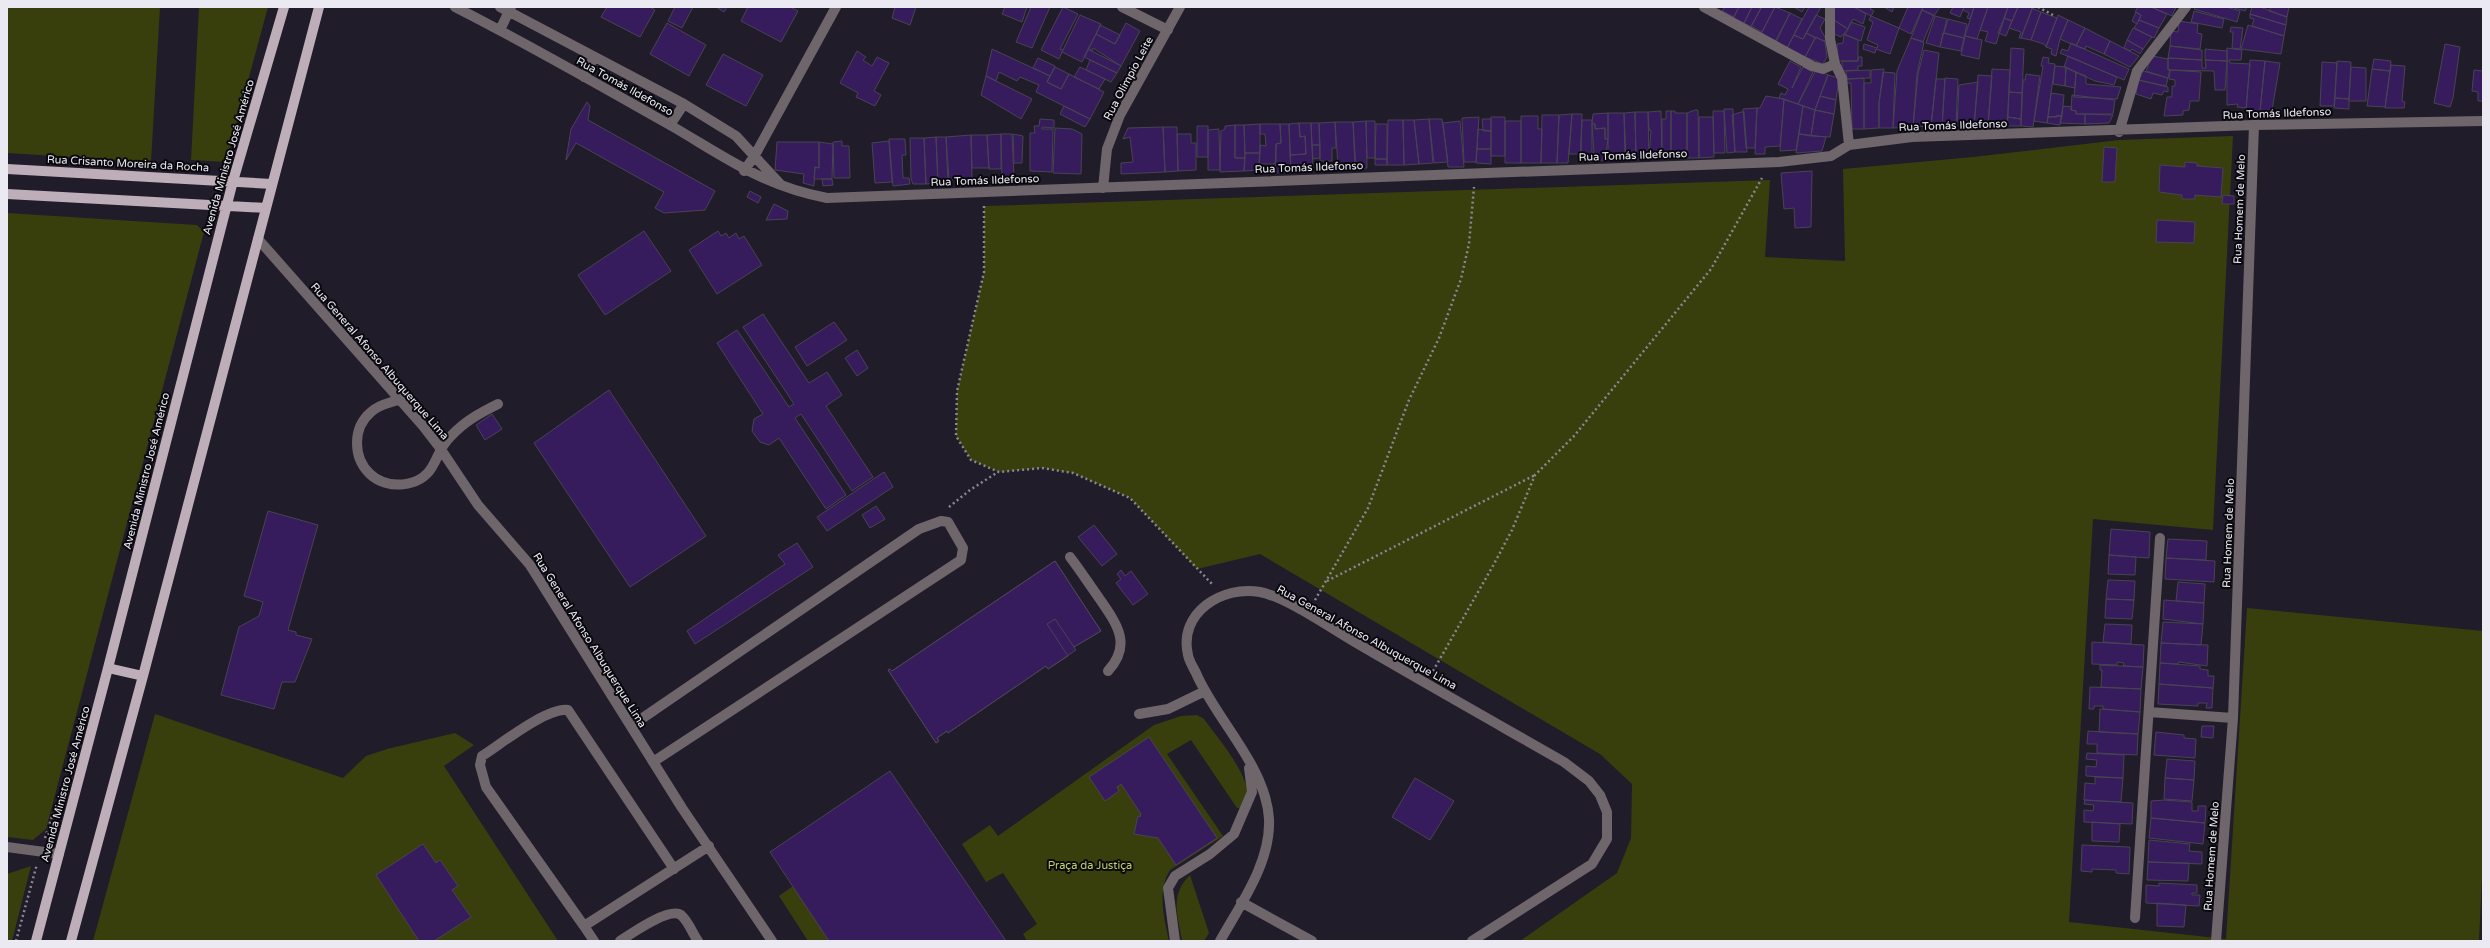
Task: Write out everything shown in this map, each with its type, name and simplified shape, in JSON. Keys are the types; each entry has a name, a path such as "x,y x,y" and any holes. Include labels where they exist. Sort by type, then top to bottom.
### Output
{"main road":[{"name":"Avenida Ministro José Américo","path":"36,941 108,668 226,206 284,7"},
{"path":"71,941 143,676 319,7"},
{"name":"Rua Crisanto Moreira da Rocha","path":"7,169 272,184"},
{"path":"7,194 266,208"},
{"path":"108,668 143,676"}],"street":[{"name":"Rua Tomás Ildefonso","path":"455,7 500,30 584,77 670,126 744,171 790,190 827,198 1475,172 1770,162 1831,156 1849,145 1912,137 2119,132 2254,125 2483,121"},
{"path":"744,171 755,155 836,7"},
{"path":"1122,7 1168,30"},
{"name":"Rua Olímpio Leite","path":"1103,188 1107,149 1120,115 1180,7"},
{"path":"1704,7 1812,66 1823,69 1835,64"},
{"path":"1830,7 1830,39 1835,64 1842,78 1849,145"},
{"path":"2119,132 2136,71 2186,7"},
{"name":"Rua Tomás Ildefonso","path":"506,8 594,57 684,104 736,136 782,186"},
{"path":"500,30 506,8"},
{"path":"584,77 594,57"},
{"path":"670,126 684,104"},
{"name":"Rua Homem de Melo","path":"2216,941 2233,718 2254,125"},
{"name":"Rua General Afonso Albuquerque Lima","path":"258,239 440,448 478,505 530,565 653,762 772,941"},
{"path":"398,400 376,408 362,423 357,436 357,451 362,464 371,475 383,482 397,485 410,483 423,477 432,468 440,448 472,417 498,404"},
{"path":"631,726 919,530 941,521 948,522 963,548 962,560 653,762"},
{"path":"2135,918 2150,712 2160,538"},
{"path":"1070,557 1115,621 1120,633 1120,655 1108,671"},
{"name":"Rua General Afonso Albuquerque Lima","path":"1220,941 1258,870 1266,847 1269,820 1264,792 1248,762 1203,692 1188,656 1187,638 1191,622 1204,606 1222,595 1236,591 1261,592 1306,615 1564,762 1589,781 1600,795 1608,812 1607,839 1592,864 1472,941"},
{"path":"1139,714 1168,709 1203,692"},
{"path":"594,941 486,788 482,779 480,765 482,756 537,720 562,709 568,710 674,869"},
{"path":"2150,712 2233,718"},
{"path":"1175,941 1168,888 1175,876 1210,854 1234,834 1252,792 1248,762"},
{"path":"584,926 709,846"},
{"path":"7,847 59,854"},
{"path":"1241,902 1312,941"},
{"path":"620,941 662,916 671,913 679,914 685,920 698,941"}],"path":[{"path":"2038,7 2053,15"},
{"path":"1327,581 1534,475 1574,436 1711,269 1770,162"},
{"path":"1306,615 1368,508 1409,400 1439,338 1461,279 1469,244 1475,172"},
{"path":"993,192 984,206 984,272 957,391 956,436 971,460 999,472"},
{"path":"941,521 948,508 970,490 999,472 1042,468 1073,473 1130,498 1222,595"},
{"path":"1426,684 1454,630 1497,557 1534,475"}],"green space":[{"path":"7,7 160,7 151,162 7,153"},
{"path":"199,7 268,7 226,162 191,160"},
{"path":"2233,136 2213,530 2093,519 2069,922 2226,939 2247,608 2483,631 2483,854 2479,941 1520,941 1617,873 1631,838 1632,784 1600,754 1260,554 1197,569 1130,498 1073,473 1042,468 999,472 971,460 956,436 957,391 984,272 984,206 1770,180 1765,257 1845,261 1843,169 1973,157 2119,140"},
{"path":"7,213 197,225 204,232 46,829 33,840 7,837"},
{"path":"155,714 343,778 366,756 387,749 455,733 474,745 444,766 558,941 93,941"},
{"name":"Praça da Justiça","path":"1197,715 1204,719 1232,756 1244,778 1247,788 1247,797 1241,808 1237,808 1191,740 1167,754 1223,836 1170,870 1166,878 1163,896 1164,914 1169,941 1027,941 1023,934 1037,924 1003,873 986,882 962,844 990,825 998,836 1154,725 1181,716"},
{"path":"31,866 12,941 7,941 7,874"},
{"path":"1190,875 1209,933 1204,941 1182,941 1177,914 1177,898 1179,890"},
{"path":"793,886 829,941 808,941 779,896"}],"building":[{"path":"607,7 650,7 655,10 640,37 601,17"},
{"path":"675,7 693,7 682,28 668,21"},
{"path":"716,7 727,7 724,12"},
{"path":"748,7 790,7 798,11 781,42 741,21"},
{"path":"895,7 916,7 910,25 892,18"},
{"path":"1005,7 1027,7 1022,22 1002,14"},
{"path":"1031,7 1050,7 1032,48 1016,42"},
{"path":"1063,7 1078,14 1060,49 1063,50 1059,59 1041,50"},
{"path":"1725,7 1739,7 1734,17 1722,11"},
{"path":"1739,7 1752,7 1744,23 1733,18"},
{"path":"1752,7 1761,8 1751,27 1744,23"},
{"path":"1762,7 1775,7 1762,32 1751,26"},
{"path":"1775,7 1790,13 1775,42 1761,34"},
{"path":"1794,7 1805,7 1802,12"},
{"path":"1809,7 1821,7 1803,39 1794,35"},
{"path":"1833,7 1854,7 1866,14 1863,24 1853,19 1848,29 1832,19"},
{"path":"1854,7 1871,7 1870,9 1874,11 1871,16"},
{"path":"1884,7 1894,7 1892,12"},
{"path":"1908,7 1923,7 1911,34 1899,28"},
{"path":"1923,7 1940,7 1934,16 1922,10"},
{"path":"1953,7 1964,7 1960,17 1950,13"},
{"path":"1964,7 1974,7 1970,19 1967,18 1969,13 1963,10"},
{"path":"1974,7 1988,7 1977,39 1965,36"},
{"path":"1988,7 2008,7 1996,44 1985,41 1988,32 1980,30"},
{"path":"2008,7 2018,7 2012,21 2004,18"},
{"path":"2018,7 2033,7 2021,38 2019,38 2021,32 2009,28"},
{"path":"2138,7 2151,7 2167,14 2159,28 2139,20 2141,15 2135,12"},
{"path":"2151,7 2176,7 2172,16"},
{"path":"2195,7 2226,7 2240,11 2237,22 2194,9"},
{"path":"2231,7 2247,7 2245,11"},
{"path":"2252,7 2260,7 2287,17 2286,25 2250,14"},
{"path":"2271,7 2289,7 2287,17 2269,11"},
{"path":"2032,8 2041,12 2031,40 2021,38"},
{"path":"1922,10 1934,15 1923,42 1911,38"},
{"path":"2194,11 2224,19 2222,28 2191,22"},
{"path":"2041,12 2057,18 2046,47 2044,44 2031,40"},
{"path":"2136,12 2141,15 2137,24 2132,21"},
{"path":"1790,13 1802,19 1787,48 1776,42"},
{"path":"2250,14 2286,25 2284,36 2252,26 2254,19 2250,18"},
{"path":"1080,15 1101,24 1082,62 1062,52"},
{"path":"1816,15 1825,19 1820,28 1826,39 1824,41 1806,33"},
{"path":"2058,15 2068,20 2060,39 2056,56 2051,54 2052,49 2046,47"},
{"path":"1871,16 1899,28 1890,54 1876,49 1875,53 1863,49 1864,44 1877,48 1878,45 1867,40 1873,22 1869,20"},
{"path":"1935,16 1947,19 1940,47 1926,43"},
{"path":"2004,18 2012,21 2006,36 1998,33"},
{"path":"1832,19 1848,29 1841,37 1834,34"},
{"path":"1948,19 1967,24 1964,38 1944,33"},
{"path":"2068,20 2085,28 2076,46 2060,39"},
{"path":"2139,20 2159,28 2154,38 2134,28"},
{"path":"2179,21 2198,24 2197,33 2202,34 2200,49 2170,46 2171,31 2178,32"},
{"path":"1851,22 1865,27 1861,41 1845,35"},
{"path":"667,23 706,45 689,76 650,54"},
{"path":"1126,23 1140,31 1121,66 1093,48 1092,51 1088,49 1096,34 1115,44"},
{"path":"1100,25 1120,35 1115,44 1096,34"},
{"path":"2248,25 2284,36 2281,54 2241,49"},
{"path":"2231,27 2243,28 2240,49 2232,48 2233,32 2230,32"},
{"path":"2085,28 2110,41 2104,54 2086,46 2085,49 2076,46"},
{"path":"2133,28 2152,37 2143,49 2127,40"},
{"path":"1806,33 1815,38 1805,57 1787,48 1794,35 1803,39"},
{"path":"1943,33 1964,38 1961,51 1940,47"},
{"path":"1844,34 1858,40 1858,61 1838,61 1837,44 1843,43"},
{"path":"1965,36 1982,40 1979,59 1961,55"},
{"path":"1816,37 1825,42 1827,57 1823,64 1805,57"},
{"path":"1911,38 1924,42 1917,74 1913,127 1893,128 1897,71"},
{"path":"2127,40 2143,49 2140,54 2132,49 2130,51 2124,48"},
{"path":"2110,41 2139,56 2130,67 2104,54"},
{"path":"2071,43 2129,69 2124,80 2060,53 2062,49 2068,51"},
{"path":"2445,44 2460,47 2453,98 2450,107 2434,103"},
{"path":"2170,46 2202,50 2202,60 2168,58"},
{"path":"2011,48 2024,49 2022,93 2009,92"},
{"path":"2227,48 2242,50 2241,60 2229,60 2230,63 2250,64 2246,108 2237,107 2238,104 2227,105"},
{"path":"992,49 1050,76 1047,82 1061,89 1069,74 1104,92 1090,119 1036,92 1039,85 1020,77 1017,81 999,72 996,81 986,76"},
{"path":"1088,49 1121,66 1117,73 1084,57"},
{"path":"2205,49 2227,51 2227,61 2205,60"},
{"path":"1924,50 1939,53 1931,126 1913,127 1918,74"},
{"path":"857,51 866,57 863,60 872,66 877,57 889,63 874,91 881,95 875,106 856,97 858,93 840,83"},
{"path":"723,54 763,75 746,106 706,85"},
{"path":"2068,56 2117,77 2114,85 2095,81 2064,67"},
{"path":"2152,56 2168,59 2168,70 2170,70 2168,78 2146,71"},
{"path":"1858,57 1862,57 1862,66 1858,66 1858,70 1842,71 1842,61 1858,61"},
{"path":"2043,57 2049,58 2048,63 2055,64 2047,123 2034,121 2043,66 2041,66"},
{"path":"1038,58 1055,66 1050,76 1033,68"},
{"path":"2168,58 2202,60 2202,68 2206,68 2205,60 2227,61 2225,90 2215,90 2214,71 2168,70"},
{"path":"2374,59 2391,61 2390,71 2372,69"},
{"path":"1090,60 1117,73 1111,82 1086,70"},
{"path":"2250,60 2265,61 2260,111 2246,111"},
{"path":"1790,61 1801,67 1792,88 1803,67 1813,72 1798,104 1779,98 1781,93 1785,95 1788,89 1778,84"},
{"path":"2265,61 2280,63 2272,110 2260,111"},
{"path":"2337,61 2351,62 2349,99 2335,98"},
{"path":"2322,62 2337,63 2334,106 2320,106"},
{"path":"2391,65 2405,66 2402,101 2405,102 2404,108 2385,108"},
{"path":"2055,66 2066,67 2065,86 2053,84"},
{"path":"1055,67 1069,74 1061,89 1047,82"},
{"path":"1080,67 1105,79 1099,89 1074,77"},
{"path":"2066,67 2076,72 2075,88 2065,86"},
{"path":"2351,67 2366,68 2366,101 2349,101"},
{"path":"1884,69 1879,103 1879,128 1864,129 1864,83 1871,83 1871,70"},
{"path":"1992,69 2010,70 2007,126 1988,126"},
{"path":"2372,69 2390,71 2385,107 2367,106"},
{"path":"1816,70 1828,75 1815,110 1798,104"},
{"path":"1870,70 1870,78 1847,79 1846,71"},
{"path":"2170,70 2201,72 2199,101 2190,101 2189,110 2183,111 2183,115 2164,116 2167,97 2172,97 2172,86 2175,86 2175,80 2169,79"},
{"path":"2474,70 2483,71 2483,101 2478,101 2478,92 2472,91"},
{"path":"2143,71 2168,78 2166,86 2139,80"},
{"path":"1883,72 1895,73 1893,128 1879,128 1879,103"},
{"path":"2076,72 2086,76 2086,84 2121,87 2117,99 2074,97"},
{"path":"2026,74 2040,76 2033,127 2021,126 2023,80 2025,80"},
{"path":"1828,75 1839,78 1836,100 1820,96"},
{"path":"1978,75 1992,76 1988,126 1974,126"},
{"path":"986,76 1032,99 1021,119 981,95"},
{"path":"1864,78 1864,129 1852,129 1851,83 1847,83 1847,79"},
{"path":"1945,78 1958,79 1956,126 1942,127"},
{"path":"1936,79 1945,79 1942,127 1931,126"},
{"path":"2138,80 2168,87 2168,92 2164,91 2162,95 2153,93 2151,99 2136,94"},
{"path":"1978,82 1974,126 1957,126 1959,85"},
{"path":"2009,92 2022,93 2021,119 2008,117"},
{"path":"2051,93 2064,95 2062,116 2048,117"},
{"path":"2072,95 2115,100 2113,114 2076,114 2076,111 2071,110"},
{"path":"1766,96 1784,99 1780,146 1765,147 1765,154 1755,154 1757,108 1760,108"},
{"path":"1820,96 1836,100 1834,114 1815,110"},
{"path":"2335,98 2349,99 2349,109 2334,108"},
{"path":"1784,99 1803,106 1796,150 1780,151"},
{"path":"587,102 590,106 588,120 715,191 705,210 664,213 655,208 664,192 576,143 566,160 571,129"},
{"path":"1064,106 1090,119 1085,127 1060,114"},
{"path":"1803,106 1815,110 1811,136 1799,134"},
{"path":"2063,106 2072,107 2071,110 2076,111 2076,114 2085,114 2085,124 2060,123"},
{"path":"1757,108 1755,148 1746,148 1743,109"},
{"path":"1724,109 1733,109 1735,152 1727,153"},
{"path":"1698,110 1699,158 1687,158 1687,113"},
{"path":"1815,110 1834,114 1830,137 1811,136"},
{"path":"1661,111 1662,158 1649,158 1651,130 1649,130 1648,112"},
{"path":"1666,111 1671,111 1671,158 1662,158 1662,119 1666,119"},
{"path":"1671,111 1675,111 1675,113 1687,113 1687,156 1671,156"},
{"path":"1713,111 1724,111 1725,153 1714,153"},
{"path":"1635,112 1648,112 1649,159 1636,159"},
{"path":"1635,112 1636,158 1626,158 1624,113"},
{"path":"1744,112 1747,152 1735,152 1732,115"},
{"path":"1608,113 1624,113 1625,160 1608,160"},
{"path":"1608,113 1608,139 1605,139 1605,128 1595,129 1595,124 1592,124 1593,114"},
{"path":"1572,114 1582,114 1581,154 1569,154"},
{"path":"1572,114 1568,163 1557,163 1559,115"},
{"path":"2085,114 2113,115 2109,123 2085,124"},
{"path":"1542,115 1559,115 1557,163 1541,163"},
{"path":"2057,115 2062,116 2060,125 2047,123 2048,117 2057,117"},
{"path":"1521,116 1538,116 1538,129 1542,129 1541,163 1521,163"},
{"path":"1479,117 1476,162 1464,162 1462,118"},
{"path":"1491,117 1505,117 1505,156 1491,156"},
{"path":"1699,117 1713,117 1714,157 1699,158"},
{"path":"2008,117 2021,119 2021,126 2007,126"},
{"path":"1040,119 1054,120 1054,128 1042,127 1042,129 1053,129 1052,172 1030,171 1030,133 1035,133 1034,126 1039,126"},
{"path":"1429,119 1442,119 1448,162 1434,163"},
{"path":"1429,119 1433,163 1419,164 1414,120"},
{"path":"1482,119 1491,119 1491,131 1483,131"},
{"path":"1388,120 1403,120 1404,165 1387,165"},
{"path":"1403,120 1414,120 1419,164 1404,165"},
{"path":"1582,120 1592,120 1592,162 1580,161"},
{"path":"1366,121 1375,121 1375,158 1367,158"},
{"path":"1366,121 1367,168 1356,169 1353,122"},
{"path":"1460,121 1464,167 1448,167 1443,123"},
{"path":"1505,121 1521,121 1521,163 1505,163"},
{"path":"1335,122 1353,122 1355,166 1338,166"},
{"path":"1335,122 1336,148 1332,148 1332,161 1320,161 1319,123"},
{"path":"1299,123 1311,123 1313,169 1291,169 1290,155 1306,154 1305,136 1300,137"},
{"path":"1299,123 1300,137 1305,136 1306,154 1290,155 1289,124"},
{"path":"1311,123 1319,123 1320,145 1312,145"},
{"path":"1260,124 1280,124 1281,143 1276,144 1276,162 1274,164 1259,164 1260,145 1266,146 1265,134 1260,134"},
{"path":"1260,124 1260,153 1245,153 1244,125"},
{"path":"1280,124 1289,124 1291,172 1275,172 1276,144 1281,143"},
{"path":"1376,124 1387,124 1387,159 1375,159"},
{"path":"1592,124 1595,124 1595,129 1605,128 1605,139 1608,139 1605,160 1592,161 1592,153 1594,153"},
{"path":"1235,125 1244,125 1245,158 1235,158"},
{"path":"1235,125 1235,158 1245,158 1244,171 1220,172 1221,131 1225,129 1225,126"},
{"path":"1197,126 1208,126 1208,157 1197,157"},
{"path":"1163,127 1177,127 1178,171 1165,172"},
{"path":"1163,127 1165,172 1121,174 1121,163 1133,162 1130,137 1123,139 1128,128"},
{"path":"1055,128 1072,129 1082,134 1081,174 1053,173"},
{"path":"1219,129 1220,170 1208,170 1208,130"},
{"path":"1478,129 1491,131 1491,149 1477,149"},
{"path":"1001,134 1001,169 989,169 987,135"},
{"path":"1001,134 1012,134 1014,177 1002,178"},
{"path":"1013,134 1023,136 1022,163 1014,163"},
{"path":"1177,134 1191,134 1191,143 1196,143 1196,170 1178,171"},
{"path":"1799,134 1826,137 1822,151 1796,153"},
{"path":"971,135 972,179 949,180 946,137"},
{"path":"971,135 987,135 989,168 972,168"},
{"path":"936,137 938,183 926,184 924,138"},
{"path":"936,137 946,137 948,183 938,183"},
{"path":"910,138 924,138 926,184 913,184 911,179"},
{"path":"889,139 905,139 906,155 902,155 903,178 909,178 910,184 893,186"},
{"path":"842,141 842,146 849,146 850,178 834,178 833,142"},
{"path":"889,141 892,182 875,183 872,143"},
{"path":"777,142 819,142 819,168 815,167 814,186 803,183 804,174 775,170"},
{"path":"819,142 833,144 832,179 814,179 815,167 819,168"},
{"path":"1312,145 1320,145 1320,158 1313,159"},
{"path":"2104,147 2117,148 2115,182 2102,182"},
{"path":"1477,149 1491,149 1491,164 1476,163"},
{"path":"1245,153 1260,153 1259,170 1244,171"},
{"path":"1375,159 1387,159 1387,165 1375,165"},
{"path":"2185,162 2197,163 2197,166 2223,168 2221,197 2195,195 2195,199 2182,199 2182,195 2159,192 2160,165 2185,167"},
{"path":"1812,171 1811,227 1795,228 1794,208 1784,209 1781,173"},
{"path":"822,179 832,179 833,185 823,186"},
{"path":"750,191 761,197 758,203 747,197"},
{"path":"2223,195 2234,196 2234,204 2222,204"},
{"path":"774,204 788,211 787,219 766,220"},
{"path":"2157,220 2195,222 2194,243 2156,242"},
{"path":"644,231 671,271 605,315 578,275"},
{"path":"718,231 721,236 726,233 729,238 736,233 739,239 744,236 762,265 717,294 689,250"},
{"path":"763,314 809,383 827,372 842,395 826,406 873,477 852,491 801,414 795,418 846,495 826,509 779,438 769,445 760,442 752,431 754,419 763,414 717,343 737,330 789,407 794,404 743,327"},
{"path":"834,322 847,340 807,366 795,347"},
{"path":"857,350 868,368 857,376 845,358"},
{"path":"609,390 706,536 630,587 534,443"},
{"path":"492,414 502,429 485,440 476,425"},
{"path":"884,472 893,487 827,531 817,517"},
{"path":"876,506 885,519 870,528 862,515"},
{"path":"268,511 318,525 288,630 296,632 296,635 312,639 295,682 282,682 274,709 221,695 239,627 259,616 263,602 244,596"},
{"path":"1094,525 1117,554 1102,566 1078,537"},
{"path":"2111,529 2150,532 2149,558 2109,555"},
{"path":"2168,539 2207,541 2206,560 2166,558"},
{"path":"797,543 813,567 695,644 687,631 785,564 778,555"},
{"path":"2109,555 2136,557 2135,575 2108,574"},
{"path":"2166,558 2215,561 2214,582 2165,579"},
{"path":"1055,561 1101,631 1074,647 1055,619 1047,624 1068,656 1048,669 1046,666 948,733 947,731 937,738 939,741 936,743 888,670 890,669 892,671"},
{"path":"1055,561 1101,631 1074,647 1076,650 1048,669 1046,666 948,733 947,731 937,738 939,741 936,743 888,670 890,669 892,671"},
{"path":"1121,570 1125,576 1131,571 1148,594 1133,605 1116,583 1121,579 1117,574"},
{"path":"2108,580 2135,581 2134,600 2106,599"},
{"path":"2178,582 2205,584 2204,603 2176,601"},
{"path":"2106,599 2134,600 2132,619 2105,618"},
{"path":"2164,600 2204,603 2203,624 2163,619"},
{"path":"2163,622 2203,624 2201,645 2161,643"},
{"path":"2105,624 2132,625 2131,644 2103,642"},
{"path":"2092,642 2144,645 2143,667 2123,666 2124,663 2117,662 2117,665 2092,664"},
{"path":"2161,643 2208,645 2207,666 2179,662 2178,664 2160,663"},
{"path":"2160,663 2200,666 2200,669 2208,670 2208,676 2214,676 2213,688 2159,684"},
{"path":"2100,665 2143,667 2141,689 2101,687 2102,670 2100,670"},
{"path":"2159,684 2213,688 2212,708 2206,708 2207,703 2198,703 2198,706 2158,704"},
{"path":"2090,687 2141,689 2140,712 2103,709 2103,706 2094,706 2094,709 2089,709"},
{"path":"2100,709 2140,712 2138,734 2099,732"},
{"path":"2202,726 2214,726 2213,738 2201,737"},
{"path":"2088,731 2138,734 2137,755 2097,753 2097,744 2087,744"},
{"path":"2156,732 2184,735 2184,738 2196,739 2195,758 2154,755"},
{"path":"1149,737 1217,838 1176,865 1158,838 1134,834 1138,816 1140,817 1141,814 1121,784 1117,787 1119,791 1105,801 1089,777"},
{"path":"2087,753 2124,755 2123,778 2086,776 2086,766 2096,767 2097,760 2086,759"},
{"path":"2167,759 2195,761 2194,780 2165,778"},
{"path":"890,771 1006,941 829,941 770,852"},
{"path":"2095,777 2123,778 2121,802 2084,800 2085,783 2095,784"},
{"path":"1415,778 1454,801 1430,840 1392,817"},
{"path":"2165,778 2194,780 2192,801 2164,799"},
{"path":"2085,800 2133,803 2132,824 2084,822 2084,810 2093,811 2094,805 2084,804"},
{"path":"2164,800 2192,802 2192,811 2198,811 2198,806 2206,806 2205,823 2151,818 2151,801"},
{"path":"2151,818 2205,823 2203,844 2149,838"},
{"path":"2092,822 2120,824 2119,842 2092,841"},
{"path":"2149,840 2190,844 2189,851 2202,852 2202,864 2148,862"},
{"path":"423,844 436,863 440,860 458,886 452,890 471,917 434,941 419,941 376,875"},
{"path":"2082,845 2130,847 2129,874 2116,873 2116,870 2092,869 2092,872 2081,871"},
{"path":"2148,862 2189,863 2188,881 2147,880"},
{"path":"2159,883 2197,885 2197,893 2192,893 2192,895 2200,895 2199,906 2146,903 2146,885 2159,886"},
{"path":"2157,903 2186,905 2184,927 2157,926"}]}
